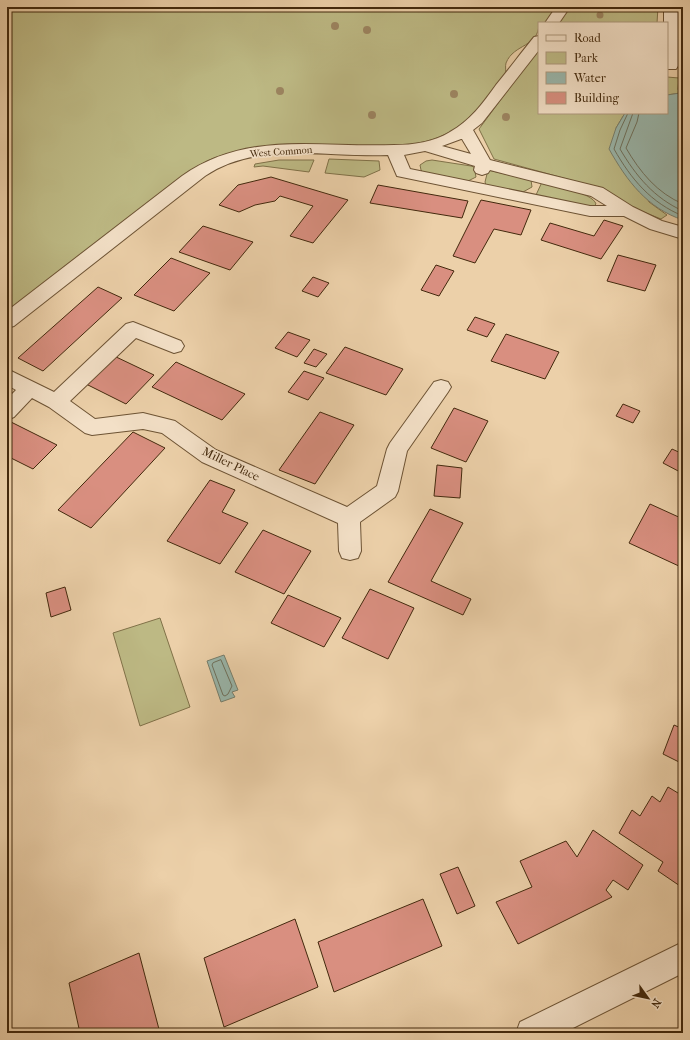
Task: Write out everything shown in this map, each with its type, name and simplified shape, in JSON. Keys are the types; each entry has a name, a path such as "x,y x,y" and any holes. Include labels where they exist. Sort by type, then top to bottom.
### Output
{"street":[{"path":"553,22 563,7"},
{"path":"671,7 671,66"},
{"name":"West Common","path":"7,321 43,295 188,180 211,165 254,151 293,149 394,150 427,147 448,140 466,130 477,120 538,41"},
{"path":"466,130 484,163 477,187"},
{"path":"427,147 597,192 627,211 656,225 683,233"},
{"path":"394,150 403,173 590,211 627,211"},
{"path":"531,198 538,177"},
{"path":"56,402 133,329 174,346"},
{"name":"Miller Place","path":"7,376 56,402 92,427 143,421 168,427 209,456 349,518"},
{"path":"350,551 349,518 386,491 397,449 441,387"},
{"path":"7,412 30,388"},
{"path":"531,1033 683,957"}],"green space":[{"path":"7,7 556,7 546,22 538,22 538,31 535,37 510,57 506,63 506,76 473,114 450,132 428,141 405,145 301,145 262,147 243,150 207,161 182,178 7,316"},
{"path":"569,7 658,7 657,22 559,22"},
{"path":"538,49 538,114 624,114 616,128 649,202 667,215 661,219 631,207 596,187 494,159 479,129"},
{"path":"668,77 679,78 678,89 680,93 668,95"},
{"path":"329,159 379,161 380,170 364,177 325,173"},
{"path":"279,160 314,160 309,172 263,166 254,167 255,164"},
{"path":"432,160 474,167 476,177 468,181 424,173 421,170 420,165 426,161"},
{"path":"488,170 531,180 532,187 523,192 486,185 485,182"},
{"path":"542,182 563,187 588,196 596,204 592,208 538,197 536,195"},
{"path":"160,618 190,707 140,726 113,633"}],"water":[{"path":"678,89 683,89 683,220 670,215 659,208 639,192 623,172 609,149 616,128 624,114 668,114 668,95 680,93"},
{"path":"224,655 238,690 232,692 235,697 221,702 207,661"}],"building":[{"path":"271,177 348,200 313,243 290,236 313,206 280,196 275,201 255,205 239,212 219,205 238,185"},
{"path":"378,185 468,201 462,218 370,203"},
{"path":"481,200 531,210 521,235 494,229 475,263 453,256"},
{"path":"604,220 623,226 601,259 541,240 550,223 594,236"},
{"path":"203,226 253,242 230,270 179,252"},
{"path":"618,255 656,265 645,291 607,281"},
{"path":"171,258 210,273 174,311 134,295"},
{"path":"436,265 454,271 439,296 421,290"},
{"path":"313,277 329,283 318,297 302,291"},
{"path":"98,287 122,298 43,371 18,358"},
{"path":"475,317 495,324 487,337 467,330"},
{"path":"288,332 310,340 297,357 275,348"},
{"path":"506,334 559,352 545,379 491,361"},
{"path":"345,347 403,369 386,395 326,373"},
{"path":"314,349 327,354 316,367 304,363"},
{"path":"112,355 154,375 126,404 82,382"},
{"path":"176,362 245,394 222,420 152,387"},
{"path":"304,371 324,378 308,400 288,392"},
{"path":"623,404 640,411 633,423 616,416"},
{"path":"454,408 488,421 466,462 431,448"},
{"path":"320,412 354,425 315,484 279,470"},
{"path":"7,420 57,445 33,469 7,456"},
{"path":"133,432 165,448 91,528 58,510"},
{"path":"672,449 683,454 682,473 663,463"},
{"path":"437,465 462,468 460,498 434,496"},
{"path":"210,480 235,490 222,512 248,523 220,564 167,541"},
{"path":"650,504 683,519 683,564 681,567 629,543"},
{"path":"430,509 463,523 431,581 471,599 463,615 388,582"},
{"path":"263,530 311,551 284,594 235,572"},
{"path":"65,587 71,610 51,617 46,593"},
{"path":"370,589 414,608 388,659 342,638"},
{"path":"288,595 341,618 324,647 271,623"},
{"path":"674,725 683,729 683,764 663,754"},
{"path":"668,787 683,796 683,880 680,886 658,871 663,862 619,833 632,810 640,816 652,796 660,802"},
{"path":"593,830 643,865 628,890 613,880 606,890 612,897 518,944 496,902 532,887 520,861 566,841 577,857"},
{"path":"458,867 475,906 457,914 440,874"},
{"path":"423,899 442,946 334,992 318,942"},
{"path":"295,919 318,987 224,1027 204,958"},
{"path":"139,953 160,1033 80,1033 69,983"}]}
